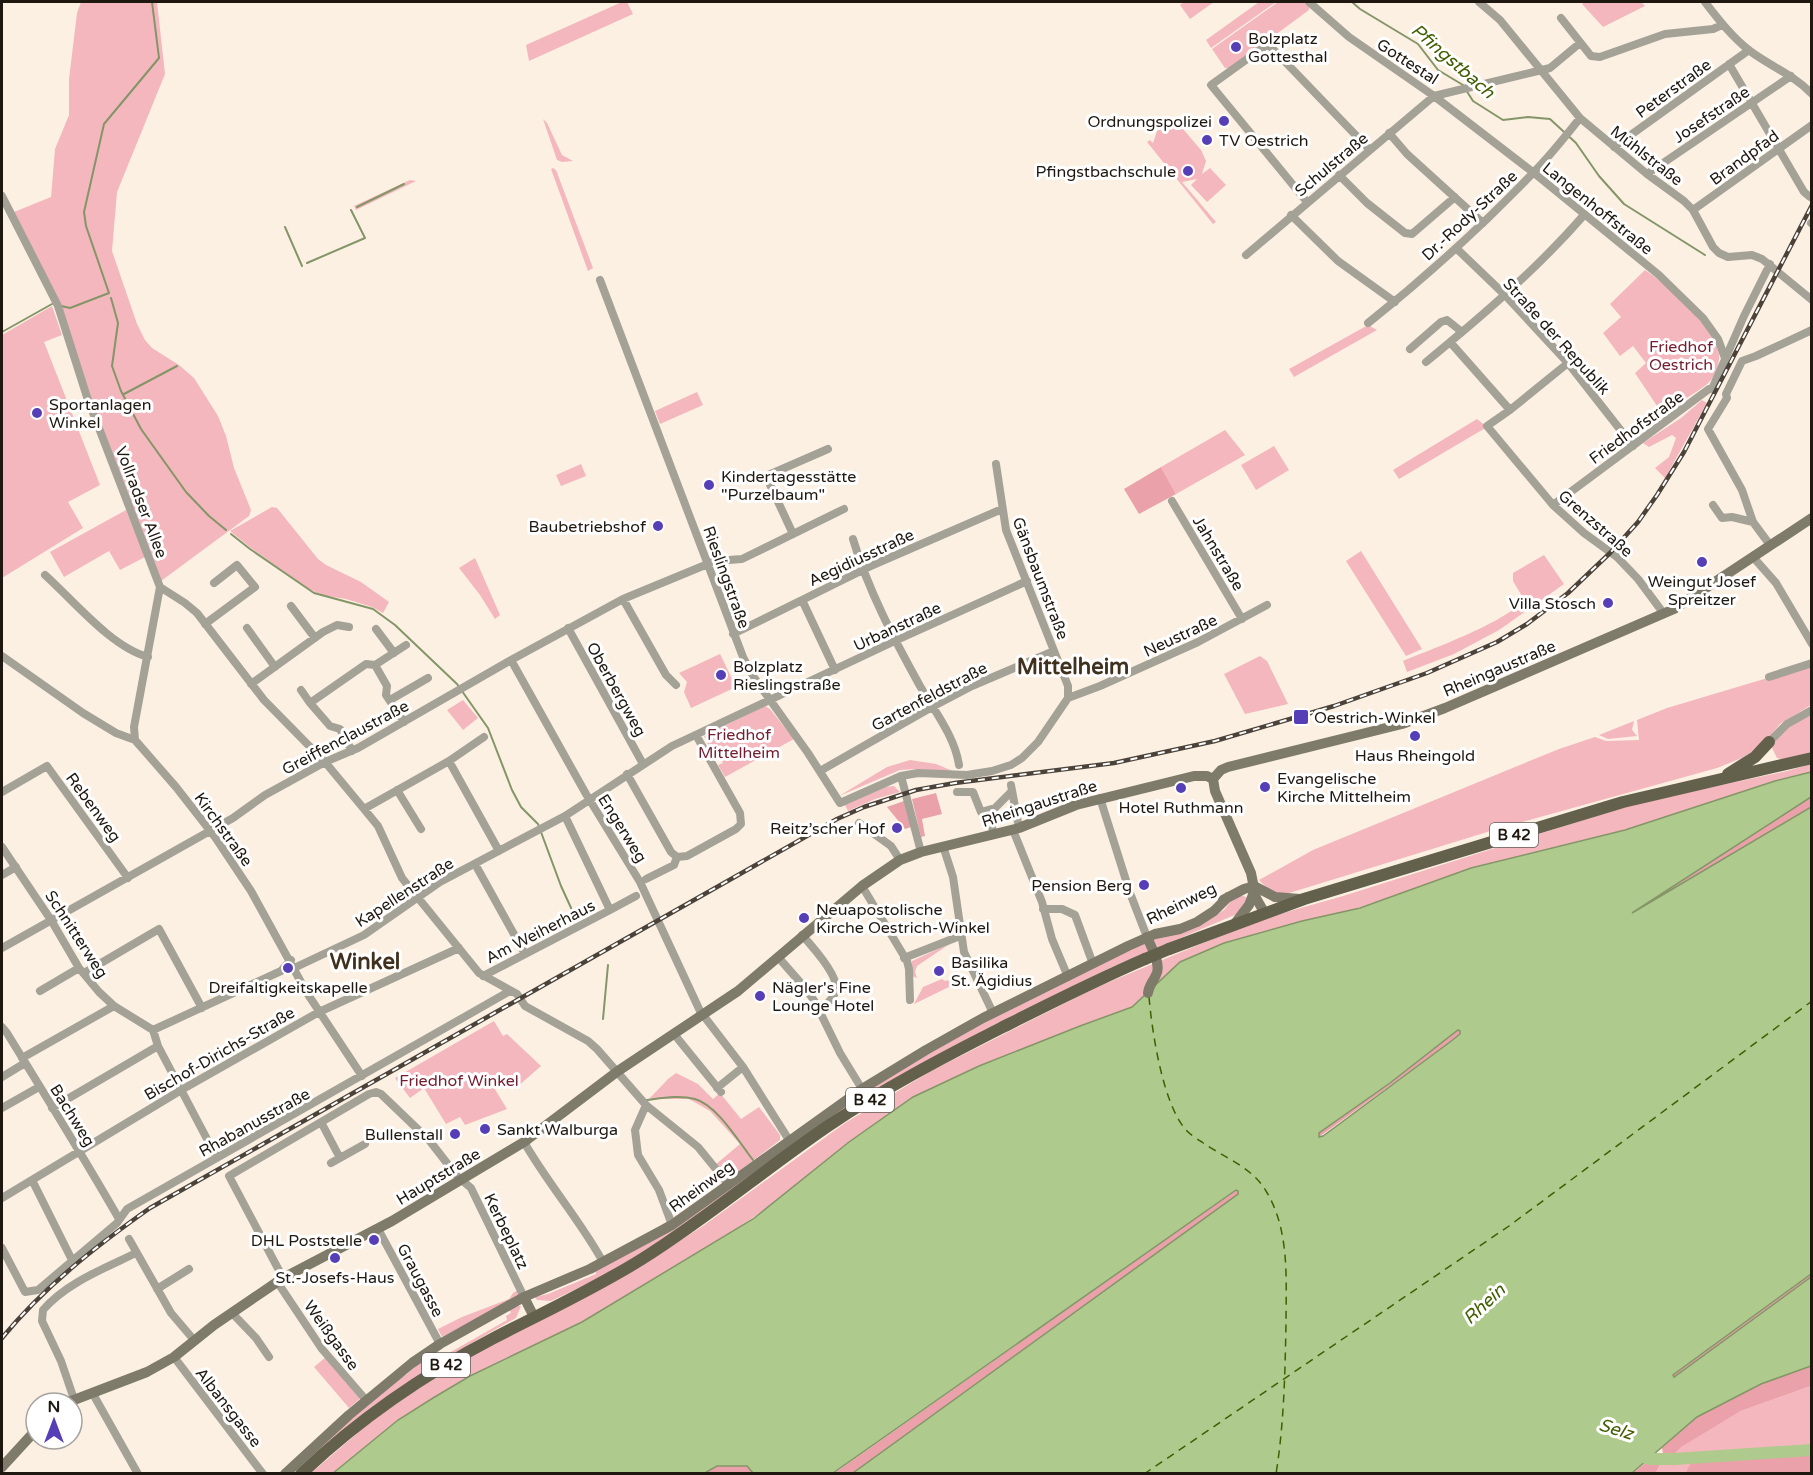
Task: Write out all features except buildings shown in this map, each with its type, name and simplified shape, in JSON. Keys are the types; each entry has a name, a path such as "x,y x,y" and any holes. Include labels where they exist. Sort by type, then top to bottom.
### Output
{"main road":[{"name":"Rheingaustraße","path":"802,935 862,886 900,860 921,852 1016,829 1057,811 1100,798 1194,776 1207,776 1214,779 1221,770 1228,767 1415,720 1664,614 1811,519"},
{"path":"1769,742 1769,755 1772,760 1784,766"},
{"path":"1716,779 1755,757 1769,742"},
{"name":"B 42","path":"301,1473 359,1424 417,1383 481,1345 610,1278 679,1235 828,1126 904,1079 1066,996 1168,949 1236,922 1304,899 1623,802 1812,758"},
{"path":"1214,779 1214,788 1251,873 1264,912"},
{"name":"Rheinweg","path":"285,1473 366,1400 440,1344 524,1297 603,1262 672,1226 862,1089 926,1050 993,1013 1147,937 1180,929 1197,922 1214,912 1228,897 1247,887 1257,890"},
{"path":"1257,890 1282,899 1304,899"},
{"path":"1236,922 1257,890"},
{"name":"Hauptstraße","path":"84,1397 147,1372 174,1357 194,1340 281,1280 378,1229 524,1142 618,1071 738,991 802,935"},
{"path":"1147,937 1158,968 1148,993"},
{"path":"524,1297 534,1317"},
{"path":"2,1467 24,1443"},
{"path":"2,1471 6,1473"}],"street":[{"name":"Gottestal","path":"1309,2 1349,37 1434,96 1543,71"},
{"name":"Mühlstraße","path":"1479,2 1500,20 1580,118 1693,210 1713,247 1719,253 1728,257 1752,255 1762,259 1812,300"},
{"path":"1705,2 1722,25 1749,50 1791,76 1812,94"},
{"path":"1561,18 1591,56 1600,57 1665,34 1722,25"},
{"path":"1543,71 1550,68 1580,43"},
{"path":"1307,202 1210,85 1268,44 1369,149"},
{"name":"Peterstraße","path":"1614,147 1749,50"},
{"path":"1729,64 1804,192 1810,197"},
{"name":"Josefstraße","path":"1647,174 1791,76"},
{"name":"Schulstraße","path":"1246,255 1434,96"},
{"name":"Langenhoffstraße","path":"1434,96 1534,173 1659,275 1703,318 1714,332 1725,358"},
{"name":"Dr.-Rody-Straße","path":"1368,323 1395,302 1483,223 1534,173 1580,118"},
{"name":"Brandpfad","path":"1693,210 1812,125"},
{"path":"1389,133 1407,154 1483,223"},
{"path":"1339,175 1367,203 1405,233 1412,234 1455,197"},
{"name":"Vollradser Allee","path":"2,196 58,306 87,397 160,587"},
{"path":"1291,215 1338,261 1395,302"},
{"path":"1426,362 1505,295 1562,240 1584,215"},
{"name":"Straße der Republik","path":"1456,248 1505,295 1568,363 1633,446"},
{"path":"1726,394 1712,389 1770,264"},
{"name":"Rieslingstraße","path":"600,280 734,634 753,676 840,802 901,776 918,773 958,776 992,771 1018,762 1038,742 1068,698"},
{"path":"1410,349 1441,322 1447,320 1462,332"},
{"path":"1770,545 1754,522 1742,490 1708,431 1727,398 1726,394 1742,361 1812,330"},
{"path":"1450,342 1510,410 1568,363"},
{"name":"Friedhofstraße","path":"1552,505 1712,389"},
{"name":"Grenzstraße","path":"1510,410 1487,426 1552,505 1584,533 1617,556 1638,579 1664,614"},
{"path":"793,534 766,476 828,449"},
{"name":"Gänsbaumstraße","path":"996,464 1006,530 1068,686 1070,694 1068,698"},
{"name":"Jahnstraße","path":"1172,501 1242,619"},
{"path":"1713,506 1722,518 1732,517 1754,522"},
{"name":"Aegidiusstraße","path":"734,634 862,571 1002,508"},
{"name":"Greiffenclaustraße","path":"2,948 211,831 265,795 325,762 352,751 568,628 624,599 708,563 742,559 844,509"},
{"path":"853,538 862,571 956,749 959,765"},
{"path":"1753,557 1776,583 1812,645"},
{"path":"205,624 255,587 237,565 214,582"},
{"path":"45,574 92,621 132,652 148,657"},
{"name":"Urbanstraße","path":"590,800 672,746 1027,581"},
{"path":"135,740 134,727 160,587 185,603 205,624 251,684 325,762 378,826 399,873 483,976 517,994 525,1006 588,1041 618,1071 646,1105 698,1147 729,1185"},
{"path":"624,599 666,675 676,685"},
{"path":"802,600 835,670"},
{"name":"Neustraße","path":"1068,698 1198,642 1267,604"},
{"path":"291,606 315,638"},
{"path":"251,684 337,625 349,627"},
{"path":"247,628 275,667"},
{"name":"Oberbergweg","path":"568,628 643,764"},
{"path":"376,629 394,653"},
{"path":"310,703 366,664 375,665 406,645"},
{"name":"Gartenfeldstraße","path":"820,771 932,707 983,681 1054,651"},
{"name":"Kirchstraße","path":"2,656 83,713 116,733 135,740 176,787 211,831 251,891 320,1012 362,1076"},
{"name":"Engerweg","path":"511,660 590,800 640,882 703,1015 743,1067 789,1140"},
{"path":"1769,677 1812,663"},
{"path":"375,665 387,686 386,695 404,722"},
{"path":"390,700 428,678"},
{"path":"301,690 330,726 340,729 352,751"},
{"path":"1769,742 1787,724 1812,710"},
{"path":"627,774 671,852 677,857 687,856 736,829 741,821 740,813 696,735"},
{"path":"364,809 449,761 483,737"},
{"path":"449,761 499,851"},
{"name":"Rebenweg","path":"2,792 47,766 128,878"},
{"path":"901,776 921,852"},
{"path":"957,792 973,792 981,812 995,808 1011,788 1016,829 1052,939 1068,977"},
{"path":"397,790 421,829"},
{"path":"1100,798 1130,893 1147,937"},
{"name":"Kapellenstraße","path":"153,1030 364,935 440,882 565,816 590,800"},
{"path":"987,811 994,834"},
{"name":"Am Weiherhaus","path":"565,816 610,910"},
{"path":"859,823 891,846 900,860"},
{"path":"943,846 953,877 964,952 993,1013"},
{"name":"Schnitterweg","path":"2,847 81,970 99,992 114,1006 153,1030"},
{"path":"646,879 674,866 677,857"},
{"path":"475,864 525,954"},
{"path":"2,875 16,867"},
{"path":"862,886 909,969 910,1000"},
{"name":"Am Weiherhaus","path":"483,976 636,896"},
{"path":"1043,909 1062,909 1075,915 1093,964"},
{"path":"40,991 159,929 202,1008"},
{"path":"802,935 828,968 837,988 827,1004 819,1011"},
{"path":"904,958 960,936"},
{"name":"Bischof-Dirichs-Straße","path":"2,1198 183,1089 320,1012 459,948"},
{"path":"778,957 806,989 862,1089"},
{"path":"280,971 294,967"},
{"name":"Rhabanusstraße","path":"2,1248 25,1292 38,1290 117,1223 127,1209 510,990"},
{"path":"2,1077 24,1060 114,1006"},
{"name":"Bachweg","path":"2,1027 80,1151 119,1219"},
{"path":"153,1030 158,1046 183,1089 217,1158"},
{"path":"674,1034 719,1090 743,1067"},
{"path":"52,1108 158,1046"},
{"path":"2,1108 39,1087"},
{"path":"281,1280 229,1176 369,1094 379,1093 429,1140 457,1176 463,1179"},
{"path":"646,1105 634,1138 638,1155 659,1190 672,1226"},
{"path":"321,1122 340,1158"},
{"path":"524,1142 547,1180 589,1236 603,1262"},
{"path":"331,1163 365,1144"},
{"name":"Kerbeplatz","path":"463,1179 471,1188 524,1297"},
{"path":"32,1180 72,1260"},
{"name":"Graugasse","path":"378,1229 440,1344"},
{"path":"129,1239 171,1313 194,1340"},
{"path":"68,1391 61,1361 41,1317 43,1310 66,1290 136,1253"},
{"path":"157,1289 189,1269"},
{"name":"Weißgasse","path":"281,1280 322,1349 366,1400"},
{"path":"232,1313 256,1338 269,1357"},
{"name":"Albansgasse","path":"174,1357 263,1473"},
{"path":"93,1394 138,1473"}],"green space":[{"path":"81,2 157,2 165,74 117,192 112,251 137,324 145,340 152,348 179,365 194,378 218,416 234,468 251,510 249,516 161,581 91,397 60,304 14,212 51,197 55,149 69,115 69,79 77,13"},
{"path":"622,2 627,2 633,14 529,61 526,45"},
{"path":"1184,2 1214,2 1190,19 1180,5"},
{"path":"1259,2 1276,2 1211,48 1206,40"},
{"path":"1278,2 1303,2 1309,6 1309,10 1230,68 1225,68 1212,49"},
{"path":"1585,2 1641,2 1645,6 1603,27 1582,4"},
{"path":"543,119 562,155 573,161 557,160"},
{"path":"1166,125 1183,129 1201,150 1206,161 1202,174 1210,168 1226,185 1207,202 1191,185 1197,179 1182,182 1216,222 1213,224 1147,142 1150,140 1153,143 1157,131"},
{"path":"551,169 556,170 593,268 588,271"},
{"path":"410,180 416,181 356,210 354,206"},
{"name":"Friedhof Oestrich","path":"1645,270 1689,307 1708,331 1719,354 1717,368 1711,380 1665,418 1635,373 1646,363 1633,346 1620,356 1603,333 1621,317 1610,304"},
{"name":"Sportanlagen Winkel","path":"52,306 62,335 44,342 100,485 68,502 83,528 2,578 2,335"},
{"path":"1368,325 1377,330 1294,377 1289,369"},
{"path":"697,392 703,405 660,424 655,411"},
{"path":"1702,400 1707,403 1665,478 1655,468 1669,457 1676,438 1672,435 1649,447 1643,443 1681,418"},
{"path":"1477,419 1487,427 1399,479 1393,470"},
{"path":"1225,430 1245,455 1176,494 1161,467"},
{"path":"1274,446 1289,470 1256,490 1241,465"},
{"path":"581,464 586,476 561,486 556,475"},
{"path":"272,507 277,508 318,559 361,582 389,602 383,613 372,607 346,599 321,595 309,589 230,531"},
{"path":"126,510 145,557 120,570 109,551 64,577 50,552"},
{"path":"1361,551 1422,649 1406,656 1346,561"},
{"path":"1544,555 1564,584 1499,630 1454,654 1407,672 1403,661 1488,624 1517,606 1523,598 1513,581 1513,573"},
{"path":"475,558 500,615 495,619 459,568"},
{"path":"720,654 736,687 691,708 684,692 687,682 679,673"},
{"path":"1260,656 1267,661 1288,704 1245,714 1224,674"},
{"path":"1811,665 1811,705 1780,724 1761,746 1742,758 1717,768 1497,829 1286,894 1271,890 1259,880 1313,850 1559,749 1595,737 1606,741 1639,740 1637,720 1667,708"},
{"path":"463,700 478,718 463,730 447,710"},
{"name":"Friedhof Mittelheim","path":"765,706 794,739 725,777 718,765 723,763 716,749 711,751 704,736"},
{"path":"1811,713 1811,752 1784,760 1777,758 1772,748 1778,737"},
{"path":"1634,721 1632,730 1637,736 1608,739 1599,735"},
{"path":"910,760 936,764 955,772 900,770 839,796 887,767"},
{"path":"1811,764 1811,772 1775,781 1625,830 1442,878 1339,914 1148,993 1132,1007 979,1066 913,1097 849,1142 769,1207 734,1230 582,1322 470,1376 433,1398 398,1420 332,1473 310,1474 375,1418 418,1389 468,1358 626,1275 703,1226 845,1123 931,1071 1097,987 1276,915 1634,804"},
{"path":"894,786 900,792 875,799 848,811 845,805 885,787"},
{"path":"1241,895 1246,897 1247,902 1237,914 1112,967 984,1030 658,1243 603,1276 551,1301 537,1300 535,1297 596,1274 595,1269 831,1113 950,1040 1130,947 1209,919"},
{"path":"951,943 917,966 915,972 917,978 912,976 912,961"},
{"path":"942,979 948,980 951,986 914,1004 923,987"},
{"name":"Friedhof Winkel","path":"494,1021 503,1036 507,1034 541,1066 516,1088 507,1077 493,1086 507,1109 465,1125 460,1117 446,1124 424,1088 410,1098 395,1078"},
{"path":"676,1073 698,1084 713,1099 720,1093 741,1119 759,1107 780,1135 780,1140 727,1178 715,1165 740,1144 710,1111 689,1099 649,1099"},
{"path":"518,1290 521,1296 442,1337 438,1329 509,1299"},
{"path":"521,1306 516,1318 456,1352 400,1389 345,1429 293,1473 384,1388 407,1374 429,1354 435,1361 507,1320 506,1316 511,1313 509,1308"},
{"path":"326,1357 360,1399 349,1408 314,1367"},
{"path":"1811,1386 1811,1448 1690,1464 1687,1473 1656,1474 1663,1459 1674,1459 1672,1456 1680,1447 1741,1411"}],"shaded area":[{"path":"1161,467 1176,494 1139,514 1124,489"},
{"path":"936,793 942,814 922,819 925,836 921,837 912,799"},
{"path":"1811,797 1811,807 1613,926"},
{"path":"904,801 911,827 905,829 887,807"},
{"path":"1458,1030 1460,1034 1450,1042 1319,1137 1319,1133 1390,1083"},
{"path":"1236,1190 1239,1194 853,1473 833,1474"},
{"path":"1811,1274 1811,1277 1674,1377 1673,1375"},
{"path":"1811,1366 1811,1386 1741,1411 1681,1447 1672,1456 1663,1454 1662,1448 1697,1417 1761,1384"},
{"path":"1811,1448 1811,1473 1686,1473 1690,1464 1713,1456"},
{"path":"1650,1459 1663,1459 1656,1473 1632,1474"},
{"path":"717,1466 747,1466 753,1473 703,1474"}],"water":[{"name":"Rhein","path":"1811,772 1811,797 1632,913 1811,807 1811,1274 1673,1375 1674,1377 1811,1277 1811,1366 1761,1384 1697,1417 1632,1473 853,1473 1238,1194 1236,1190 833,1473 753,1473 747,1466 717,1466 703,1474 332,1474 398,1420 433,1398 470,1376 582,1322 753,1219 849,1142 913,1097 979,1066 1132,1007 1180,962 1224,943 1302,921 1360,908 1471,868 1625,830 1775,781","holes":["1458,1030 1460,1034 1450,1042 1319,1137 1319,1133 1390,1083"]}],"waterway":[{"path":"61,306 70,308 109,293 86,226 84,212 104,124 159,58 152,2"},
{"name":"Pfingstbach","path":"1352,2 1418,44 1438,70 1463,85"},
{"name":"Pfingstbach","path":"1466,90 1473,101 1503,120 1528,117 1550,119 1576,143 1599,176 1624,204 1705,255"},
{"path":"357,207 404,184"},
{"path":"307,263 365,238 351,210"},
{"path":"285,227 302,266"},
{"path":"111,298 118,323 112,366 121,391 141,429 186,492 226,530"},
{"path":"2,332 52,304"},
{"path":"124,394 177,366"},
{"path":"231,534 314,593 373,609 395,625 457,684 488,728 521,807 538,824 572,910"},
{"path":"603,1019 608,965"},
{"path":"647,1100 683,1097 703,1103 727,1125 753,1160"},
{"name":"Selz","path":"1634,1454 1650,1459 1674,1459 1812,1450"}],"ferry route":[{"path":"1149,997 1160,1068 1171,1104 1179,1120 1192,1135 1253,1175 1266,1191 1279,1222 1285,1256 1286,1324 1285,1380 1276,1474"},
{"path":"1144,1474 1509,1226 1812,1001"}],"railway":[{"path":"2,1338 53,1284 110,1237 150,1208 837,819 864,807 916,790 1114,763 1215,741 1334,706 1427,673 1497,642 1527,624 1568,593 1610,553 1638,522 1657,495 1684,452 1812,205"}],"place":[{"name":"Bolzplatz Gottesthal","path":"1236,47"},
{"name":"Ordnungspolizei","path":"1224,121"},
{"name":"TV Oestrich","path":"1207,140"},
{"name":"Pfingstbachschule","path":"1188,171"},
{"name":"Sportanlagen Winkel","path":"37,413"},
{"name":"Kindertagesstätte \"Purzelbaum\"","path":"709,485"},
{"name":"Baubetriebshof","path":"658,526"},
{"name":"Weingut Josef Spreitzer","path":"1702,562"},
{"name":"Villa Stosch","path":"1608,603"},
{"name":"Bolzplatz Rieslingstraße","path":"721,675"},
{"name":"Oestrich-Winkel","path":"1301,717"},
{"name":"Haus Rheingold","path":"1415,736"},
{"name":"Evangelische Kirche Mittelheim","path":"1265,787"},
{"name":"Hotel Ruthmann","path":"1181,788"},
{"name":"Reitz’scher Hof","path":"897,828"},
{"name":"Pension Berg","path":"1144,885"},
{"name":"Neuapostolische Kirche Oestrich-Winkel","path":"804,918"},
{"name":"Dreifaltigkeitskapelle","path":"288,968"},
{"name":"Basilika St. Ägidius","path":"939,971"},
{"name":"Nägler's Fine Lounge Hotel","path":"760,996"},
{"name":"Sankt Walburga","path":"485,1129"},
{"name":"Bullenstall","path":"455,1134"},
{"name":"DHL Poststelle","path":"374,1240"},
{"name":"St.-Josefs-Haus","path":"335,1258"}],"district":[{"name":"Mittelheim","path":"1073,666"},
{"name":"Winkel","path":"365,961"}]}
